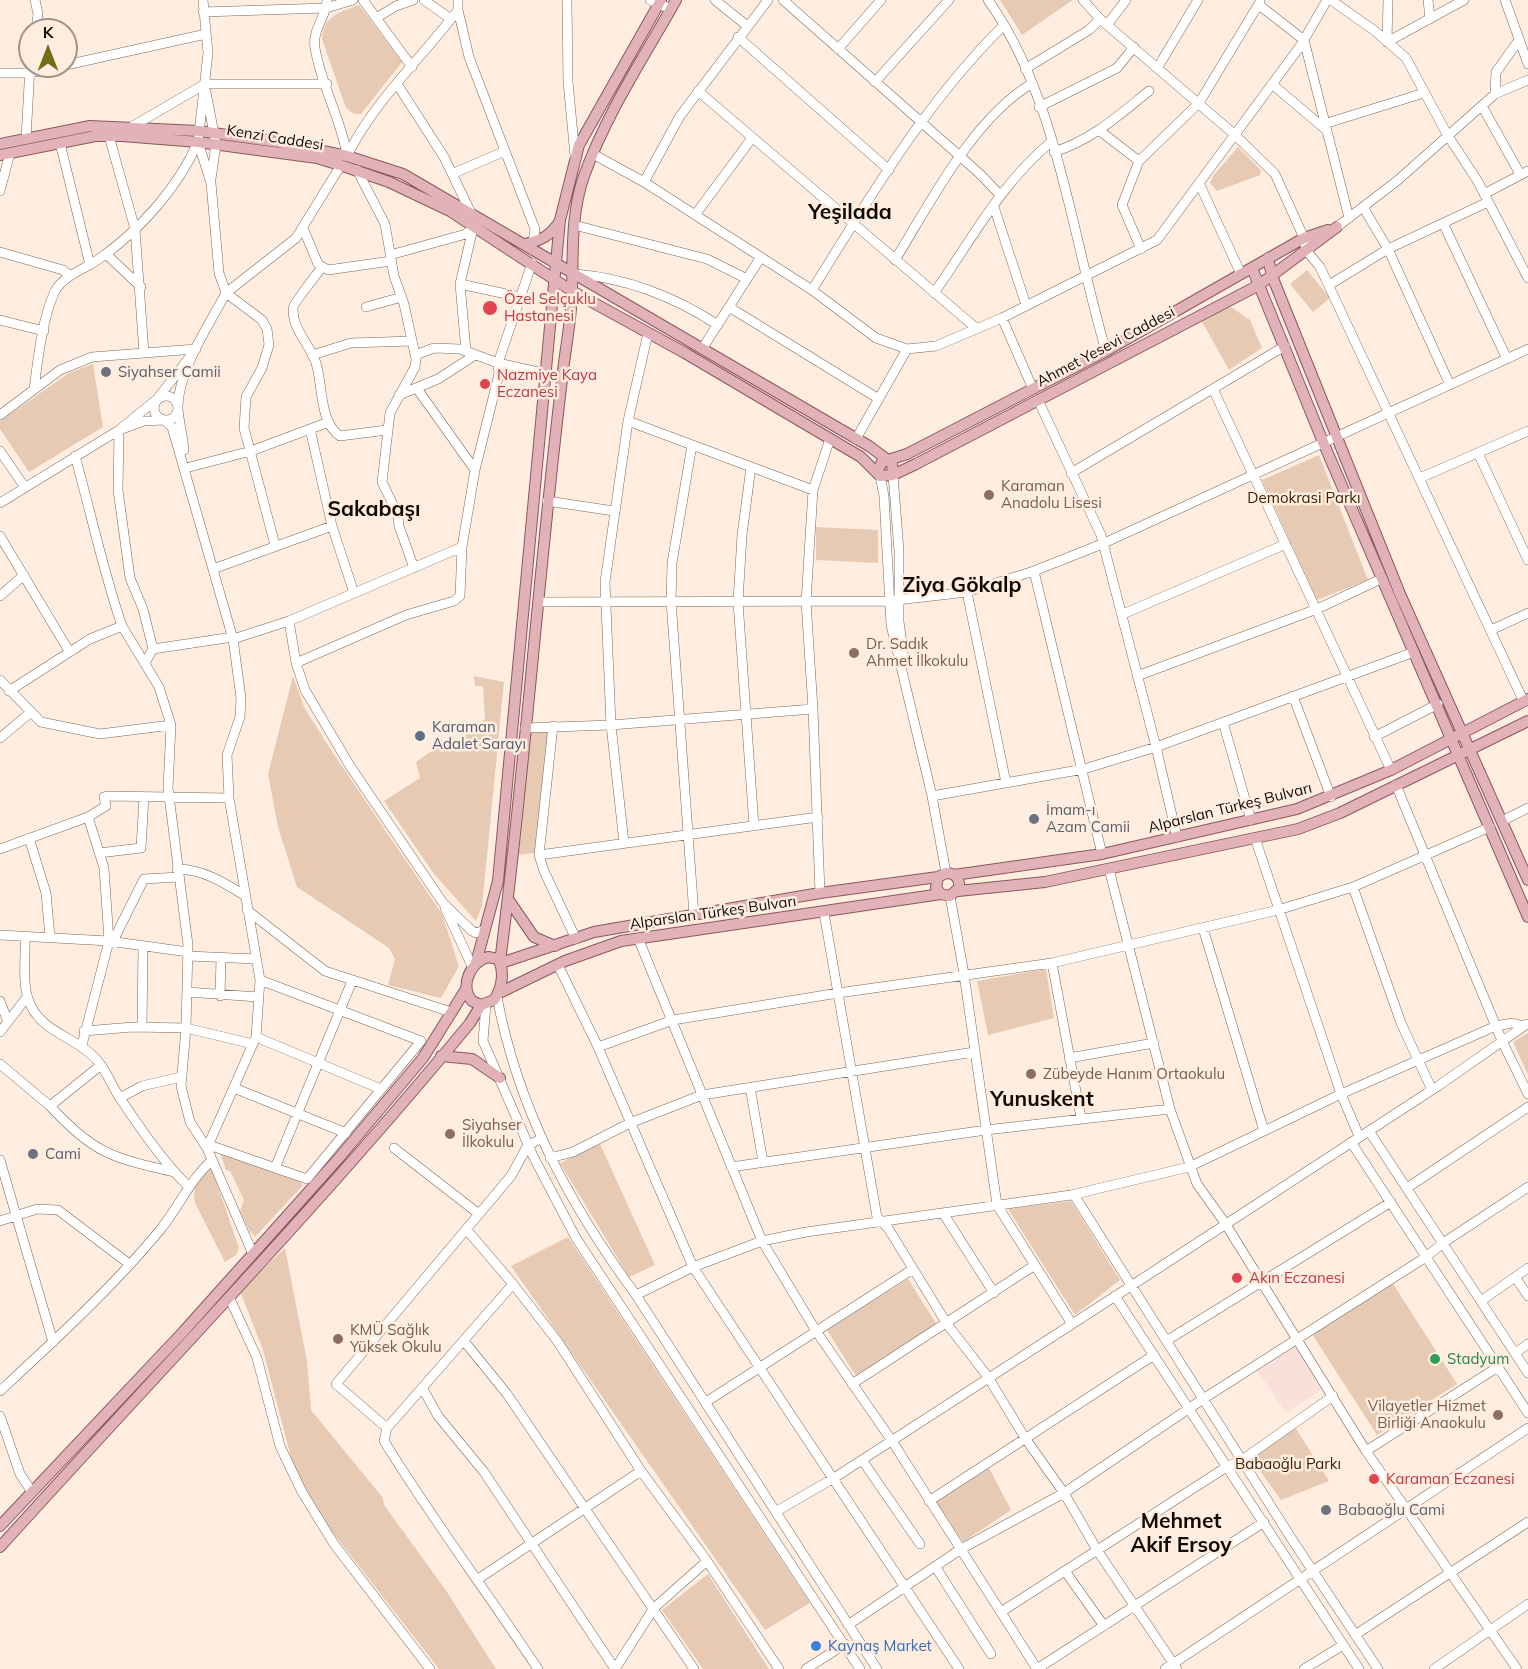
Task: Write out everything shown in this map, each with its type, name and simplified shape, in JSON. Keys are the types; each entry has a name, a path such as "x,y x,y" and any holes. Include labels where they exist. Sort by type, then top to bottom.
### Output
{"main road":[{"path":"0,1526 252,1254 395,1092 423,1058 466,989 486,930 498,881 560,220 579,145 656,1"},
{"path":"0,1547 230,1299 374,1137 484,1005 498,995 502,982 500,962 538,602 546,501 572,291 574,225 582,186 604,128 673,5"},
{"name":"Kenzi Caddesi","path":"0,144 90,126 132,126 344,161 403,174 529,243 557,264"},
{"name":"Kenzi Caddesi","path":"5,154 94,136 199,136"},
{"name":"Kenzi Caddesi","path":"344,161 357,170 389,182 450,211 555,278"},
{"path":"529,243 546,237 560,220"},
{"name":"Ahmet Yesevi Caddesi","path":"887,460 906,454 1106,351 1304,238 1337,227"},
{"name":"Ahmet Yesevi Caddesi","path":"880,476 893,475 1259,285 1337,227"},
{"path":"1268,258 1272,276 1400,594 1528,880"},
{"path":"557,264 856,439 894,466 893,475"},
{"path":"1252,268 1381,579 1438,704 1528,917"},
{"path":"555,278 572,291 861,457 880,476"},
{"path":"880,476 879,466 887,460"},
{"name":"Alparslan Türkeş Bulvarı","path":"500,962 594,932 820,893 1102,854 1297,809 1331,797 1391,770 1526,700"},
{"name":"Alparslan Türkeş Bulvarı","path":"498,995 558,965 621,941 1045,882 1298,829 1340,813 1528,721"},
{"path":"946,875 960,884 950,894 936,888 946,875"},
{"path":"508,899 534,937 555,946"},
{"path":"474,964 488,957 500,962"},
{"path":"466,989 472,1001 484,1005"},
{"path":"441,1056 472,1059 500,1078"}],"street":[{"path":"35,0 38,18"},
{"path":"34,389 44,331 56,290 70,276 106,254 135,229 177,179 199,136 208,53 203,0"},
{"path":"203,12 267,5 326,4 353,0"},
{"path":"363,0 411,67"},
{"path":"376,18 396,6 413,0"},
{"path":"424,0 451,19"},
{"path":"458,0 458,10 469,57 535,228 546,237"},
{"path":"567,0 568,82 575,158"},
{"path":"715,0 746,26"},
{"path":"644,182 680,116 746,26 768,0"},
{"path":"783,0 1000,195"},
{"path":"838,49 881,0"},
{"path":"875,82 949,0"},
{"path":"988,0 1004,25 1031,84 1051,142 1106,351"},
{"path":"1083,0 1104,22 1234,134 1275,174 1304,238 1306,250 1320,267 1329,285 1526,700"},
{"path":"1024,69 1104,22 1126,0"},
{"path":"1158,67 1197,0"},
{"path":"594,154 644,182 812,290 876,338 907,348 936,346 1002,318 1157,240 1304,40 1329,0 1406,58 1448,136 1525,266 1528,278"},
{"path":"1387,42 1388,0"},
{"path":"1428,0 1430,19"},
{"path":"1387,42 1464,0"},
{"path":"1505,0 1528,64"},
{"path":"656,1 673,5"},
{"path":"1142,249 1122,206 1139,161 1198,103 1260,3 1304,40 1349,218"},
{"path":"326,4 315,29 315,48 327,84 344,161"},
{"path":"186,468 178,408 181,385 196,349 226,293 296,238 344,161 359,132 458,10"},
{"path":"812,290 920,123 966,63 1004,25"},
{"path":"78,63 206,34"},
{"path":"738,37 889,170"},
{"path":"1495,94 1496,72 1519,40"},
{"path":"1039,107 1117,68 1134,47"},
{"path":"0,73 18,71"},
{"path":"26,139 30,78"},
{"name":"Ahmet Yesevi Caddesi","path":"1337,227 1448,136 1495,94 1528,80"},
{"path":"132,126 205,84 327,84"},
{"path":"205,84 215,139 211,183"},
{"path":"397,84 452,174 471,213"},
{"path":"895,260 983,127 1031,84"},
{"path":"1272,84 1324,126"},
{"path":"698,91 976,328"},
{"path":"1054,152 1072,147 1100,131 1149,91"},
{"path":"1324,126 1424,93"},
{"path":"1329,285 1388,249 1443,223 1524,172 1482,106"},
{"path":"1100,131 1139,161"},
{"path":"109,136 135,229 144,353"},
{"path":"199,136 211,183 219,273 226,293 262,320 267,329 269,345 262,368 246,397 244,428 275,545"},
{"path":"695,215 752,138"},
{"path":"934,293 1000,195 1035,154 1051,142"},
{"path":"60,143 90,265"},
{"path":"452,174 505,151"},
{"path":"0,191 5,154"},
{"path":"357,170 385,224 415,355 415,367 390,413 382,482 398,515 399,526 414,568"},
{"path":"1199,183 1241,274"},
{"path":"994,207 1026,305"},
{"path":"1363,207 1388,249 1450,385"},
{"path":"1443,223 1507,359"},
{"path":"574,225 707,260 747,279"},
{"path":"303,228 322,267 333,270 391,258 465,234 473,228 460,284 470,353"},
{"path":"529,243 535,228"},
{"path":"0,252 63,270 70,276"},
{"path":"106,254 141,287"},
{"path":"702,349 761,257"},
{"path":"296,663 406,615 454,601 460,596 462,547 476,470 499,374 498,363 532,263"},
{"path":"322,267 307,290 293,304 296,326 316,361 329,422 340,436 387,430"},
{"path":"572,273 596,276 684,303 718,325"},
{"path":"460,284 520,297"},
{"path":"366,307 402,297"},
{"path":"729,307 879,399"},
{"path":"1002,318 1033,389"},
{"path":"0,320 44,331"},
{"path":"624,843 611,726 604,601 614,512 628,421 648,333"},
{"path":"312,355 351,343 412,341"},
{"path":"1071,473 1214,391 1285,346"},
{"path":"415,355 434,348 445,347 498,363 547,374"},
{"path":"856,439 907,348"},
{"path":"0,415 60,370 92,357 196,349"},
{"path":"0,502 119,430 157,399 196,349"},
{"path":"538,602 890,601 967,592 1034,571 1102,544 1528,349"},
{"path":"399,395 418,390 470,353"},
{"path":"418,390 476,470"},
{"path":"1214,391 1391,770"},
{"path":"157,399 171,397 178,408"},
{"path":"157,399 154,411 172,427 186,468 233,638 241,698 240,717 227,755 229,798 260,980 254,1040 208,1147"},
{"path":"1038,400 1101,535 1123,614 1177,837"},
{"path":"119,430 144,421 174,417 178,408"},
{"path":"628,421 813,490"},
{"path":"186,468 251,451 329,422"},
{"path":"310,429 332,526 354,593"},
{"path":"119,430 118,490 130,578 143,609 153,649 146,663"},
{"path":"1420,478 1528,431"},
{"path":"820,893 813,709 806,602 813,490 830,439"},
{"path":"692,445 672,563 671,601 694,915"},
{"path":"1478,453 1524,540 1528,560"},
{"path":"75,456 97,533 109,589 122,626 159,687 171,725 169,798 188,954 186,1028 181,1086 190,1122 208,1147 252,1254"},
{"path":"2,458 24,486"},
{"path":"751,467 742,535 738,602 754,826"},
{"path":"893,475 900,599 899,621 912,715"},
{"path":"880,476 884,496 891,625 932,796 946,875"},
{"path":"546,501 614,512"},
{"path":"213,569 332,526"},
{"path":"0,536 69,651"},
{"path":"1123,614 1286,544"},
{"path":"153,649 233,638 289,621 462,547"},
{"path":"1034,571 1084,769 1102,854"},
{"path":"0,596 24,575"},
{"path":"1137,676 1317,609 1381,579"},
{"path":"967,592 1006,783"},
{"path":"1491,630 1528,613"},
{"path":"289,621 296,663 304,690 350,766 443,903 474,964"},
{"path":"9,691 69,651 90,639 122,626"},
{"path":"932,796 1084,769 1156,747 1414,652"},
{"path":"0,680 41,722 100,734 171,725"},
{"path":"1293,696 1331,797"},
{"path":"1374,737 1438,704"},
{"path":"525,728 611,726 813,709"},
{"path":"0,738 31,712"},
{"path":"1223,722 1251,820"},
{"path":"553,726 539,855 544,871 576,939"},
{"path":"1396,784 1502,1041 1528,1094"},
{"path":"0,849 88,817 106,806 104,797 229,798"},
{"path":"99,853 141,848 144,797"},
{"path":"1502,821 1528,808"},
{"path":"82,1045 109,941 104,868 88,817"},
{"path":"539,855 818,817"},
{"path":"598,1047 673,1020 964,974 1052,963 1278,910 1353,887 1490,827"},
{"path":"30,838 46,893 50,937"},
{"path":"1254,838 1355,1139 1391,1202 1528,1413"},
{"path":"109,941 115,937 144,879 191,869 218,879 244,895"},
{"path":"1109,869 1170,1109 1197,1184 1225,1223 1366,1451 1517,1669"},
{"path":"1353,887 1401,1023 1432,1090"},
{"path":"950,894 964,974 997,1204 1072,1324"},
{"path":"443,903 472,931 476,933 486,930"},
{"path":"247,910 325,971 451,1012"},
{"path":"824,913 877,1217 947,1324 988,1377 1025,1438 1064,1494 1097,1550 1175,1666"},
{"path":"1203,928 1264,1131"},
{"path":"0,935 109,941 188,954 256,959"},
{"path":"25,938 27,997 41,1022 82,1045 101,1065 120,1098 174,1172 188,1186"},
{"path":"638,938 762,1240 816,1331 892,1441 928,1501 1037,1669 1264,1522"},
{"path":"142,1027 143,946"},
{"path":"220,996 221,958"},
{"path":"1052,963 1081,1118"},
{"path":"558,965 598,1047 693,1267 959,1669"},
{"path":"208,1147 307,1179 421,1041 260,980"},
{"path":"275,1168 352,981"},
{"path":"187,992 258,997"},
{"path":"498,995 508,1049 541,1139 593,1237 636,1295 877,1669"},
{"path":"0,1032 27,997"},
{"path":"0,1001 8,1022"},
{"path":"484,1005 483,1041 528,1145 576,1238 860,1669"},
{"path":"636,1295 693,1267 762,1240 997,1204 1074,1195 1189,1167 1341,1094 1496,1026 1512,1023 1526,1025"},
{"path":"777,1511 834,1478 1131,1286 1432,1090 1526,1025"},
{"path":"84,1031 142,1027 186,1028 254,1040 381,1089"},
{"path":"1070,1058 1154,1043"},
{"path":"550,1158 573,1152 630,1123 702,1095 974,1052"},
{"path":"0,1064 50,1106 71,1130 108,1155 174,1172"},
{"path":"50,1106 101,1065"},
{"path":"120,1098 142,1086 182,1077"},
{"path":"750,1087 763,1162"},
{"path":"234,1088 345,1133"},
{"path":"1407,1188 1528,1107"},
{"path":"731,1167 986,1130 1170,1109"},
{"path":"1369,1131 1528,1373"},
{"path":"387,1428 336,1384 511,1176 528,1145 541,1139"},
{"path":"394,1148 479,1214"},
{"path":"0,1160 53,1342"},
{"path":"0,1391 53,1342 161,1229 188,1186 212,1160"},
{"path":"848,1625 961,1549 1064,1494 1189,1408 1426,1257 1443,1243 1528,1187"},
{"path":"1074,1195 1313,1571 1378,1669"},
{"path":"1166,1341 1391,1202"},
{"path":"0,1221 37,1209 58,1210 128,1263"},
{"path":"943,1213 994,1293"},
{"path":"466,1229 558,1342 641,1471 707,1561 779,1669"},
{"path":"852,1384 1035,1265"},
{"path":"1481,1300 1528,1268"},
{"path":"705,1402 913,1269"},
{"path":"1515,1277 1528,1296"},
{"path":"513,1284 387,1428 384,1441 428,1512 478,1579 538,1669"},
{"path":"1115,1296 1359,1669"},
{"path":"230,1299 257,1358 280,1446 302,1492 334,1544 430,1669"},
{"path":"464,1341 507,1394 694,1669"},
{"path":"1515,1353 1528,1344"},
{"path":"928,1501 1154,1355"},
{"path":"1366,1451 1498,1367"},
{"path":"423,1389 438,1416 484,1472 615,1669 654,1608 707,1561"},
{"path":"1001,1612 1227,1466 1242,1460 1333,1396"},
{"path":"0,1416 20,1473 32,1492"},
{"path":"1165,1669 1175,1666 1406,1508 1528,1428"},
{"path":"862,1460 920,1544"},
{"path":"478,1579 641,1471"},
{"path":"1355,1635 1528,1522"},
{"path":"935,1566 991,1654"},
{"path":"1065,1571 1104,1626"},
{"path":"1434,1669 1528,1604"},
{"path":"806,1669 845,1644"},
{"path":"1304,1669 1343,1645"}],"shaded area":[{"path":"1295,1345 1324,1388 1286,1413 1257,1370"}],"green space":[{"path":"1000,0 1073,0 1022,35"},
{"path":"359,5 402,62 361,114 354,114 346,108 322,39 323,31 329,20"},
{"path":"1238,147 1261,170 1260,175 1217,191 1210,183 1213,176"},
{"path":"1307,270 1330,298 1313,312 1290,284"},
{"path":"1228,305 1250,320 1262,348 1229,370 1200,318"},
{"path":"93,364 103,427 29,472 0,429 0,421 69,373"},
{"name":"Demokrasi Parkı","path":"1319,455 1368,580 1317,600 1262,480"},
{"path":"816,527 878,530 878,563 816,560"},
{"path":"293,676 304,707 329,747 442,914 459,966 441,998 388,985 395,959 389,948 297,887 278,827 268,774"},
{"path":"474,676 504,682 482,906 476,921 434,874 384,801 420,778 416,762 451,737 459,740 485,719 483,686 475,686"},
{"path":"551,730 535,853 518,855 531,732"},
{"path":"1046,969 1054,1018 988,1035 977,981"},
{"path":"1528,1033 1528,1075 1513,1042"},
{"path":"600,1144 655,1265 629,1277 560,1163"},
{"path":"220,1153 294,1177 303,1185 255,1237 240,1211 244,1200 230,1171 226,1170"},
{"path":"212,1169 239,1248 236,1255 225,1262 195,1203 194,1192 197,1183"},
{"path":"1071,1201 1120,1280 1075,1315 1008,1209"},
{"path":"568,1237 810,1603 765,1630 511,1266"},
{"path":"285,1248 307,1361 311,1410 383,1498 384,1505 445,1589 496,1669 439,1669 327,1525 294,1469 263,1350 240,1291"},
{"path":"908,1279 937,1325 856,1376 827,1330"},
{"path":"1392,1282 1457,1384 1377,1435 1312,1334"},
{"name":"Babaoğlu Parkı","path":"1295,1427 1329,1481 1281,1500 1250,1457"},
{"path":"989,1468 1011,1510 963,1542 936,1502"},
{"path":"708,1574 769,1669 703,1669 662,1610"}],"place":[{"name":"Özel Selçuklu Hastanesi","path":"490,308"},
{"name":"Siyahser Camii","path":"106,372"},
{"name":"Nazmiye Kaya Eczanesi","path":"485,384"},
{"name":"Karaman Anadolu Lisesi","path":"989,495"},
{"name":"Dr. Sadık Ahmet İlkokulu","path":"854,653"},
{"name":"Karaman Adalet Sarayı","path":"420,736"},
{"name":"İmam-ı Azam Camii","path":"1034,819"},
{"name":"Zübeyde Hanım Ortaokulu","path":"1031,1074"},
{"name":"Siyahser İlkokulu","path":"450,1134"},
{"name":"Cami","path":"33,1154"},
{"name":"Akın Eczanesi","path":"1237,1278"},
{"name":"KMÜ Sağlık Yüksek Okulu","path":"338,1339"},
{"name":"Stadyum","path":"1435,1359"},
{"name":"Vilayetler Hizmet Birliği Anaokulu","path":"1498,1415"},
{"name":"Karaman Eczanesi","path":"1374,1479"},
{"name":"Babaoğlu Cami","path":"1326,1510"},
{"name":"Kaynaş Market","path":"816,1646"}],"district":[{"name":"Yeşilada","path":"850,213"},
{"name":"Sakabaşı","path":"374,510"},
{"name":"Ziya Gökalp","path":"962,586"},
{"name":"Yunuskent","path":"1042,1100"},
{"name":"Mehmet Akif Ersoy","path":"1181,1534"}]}
